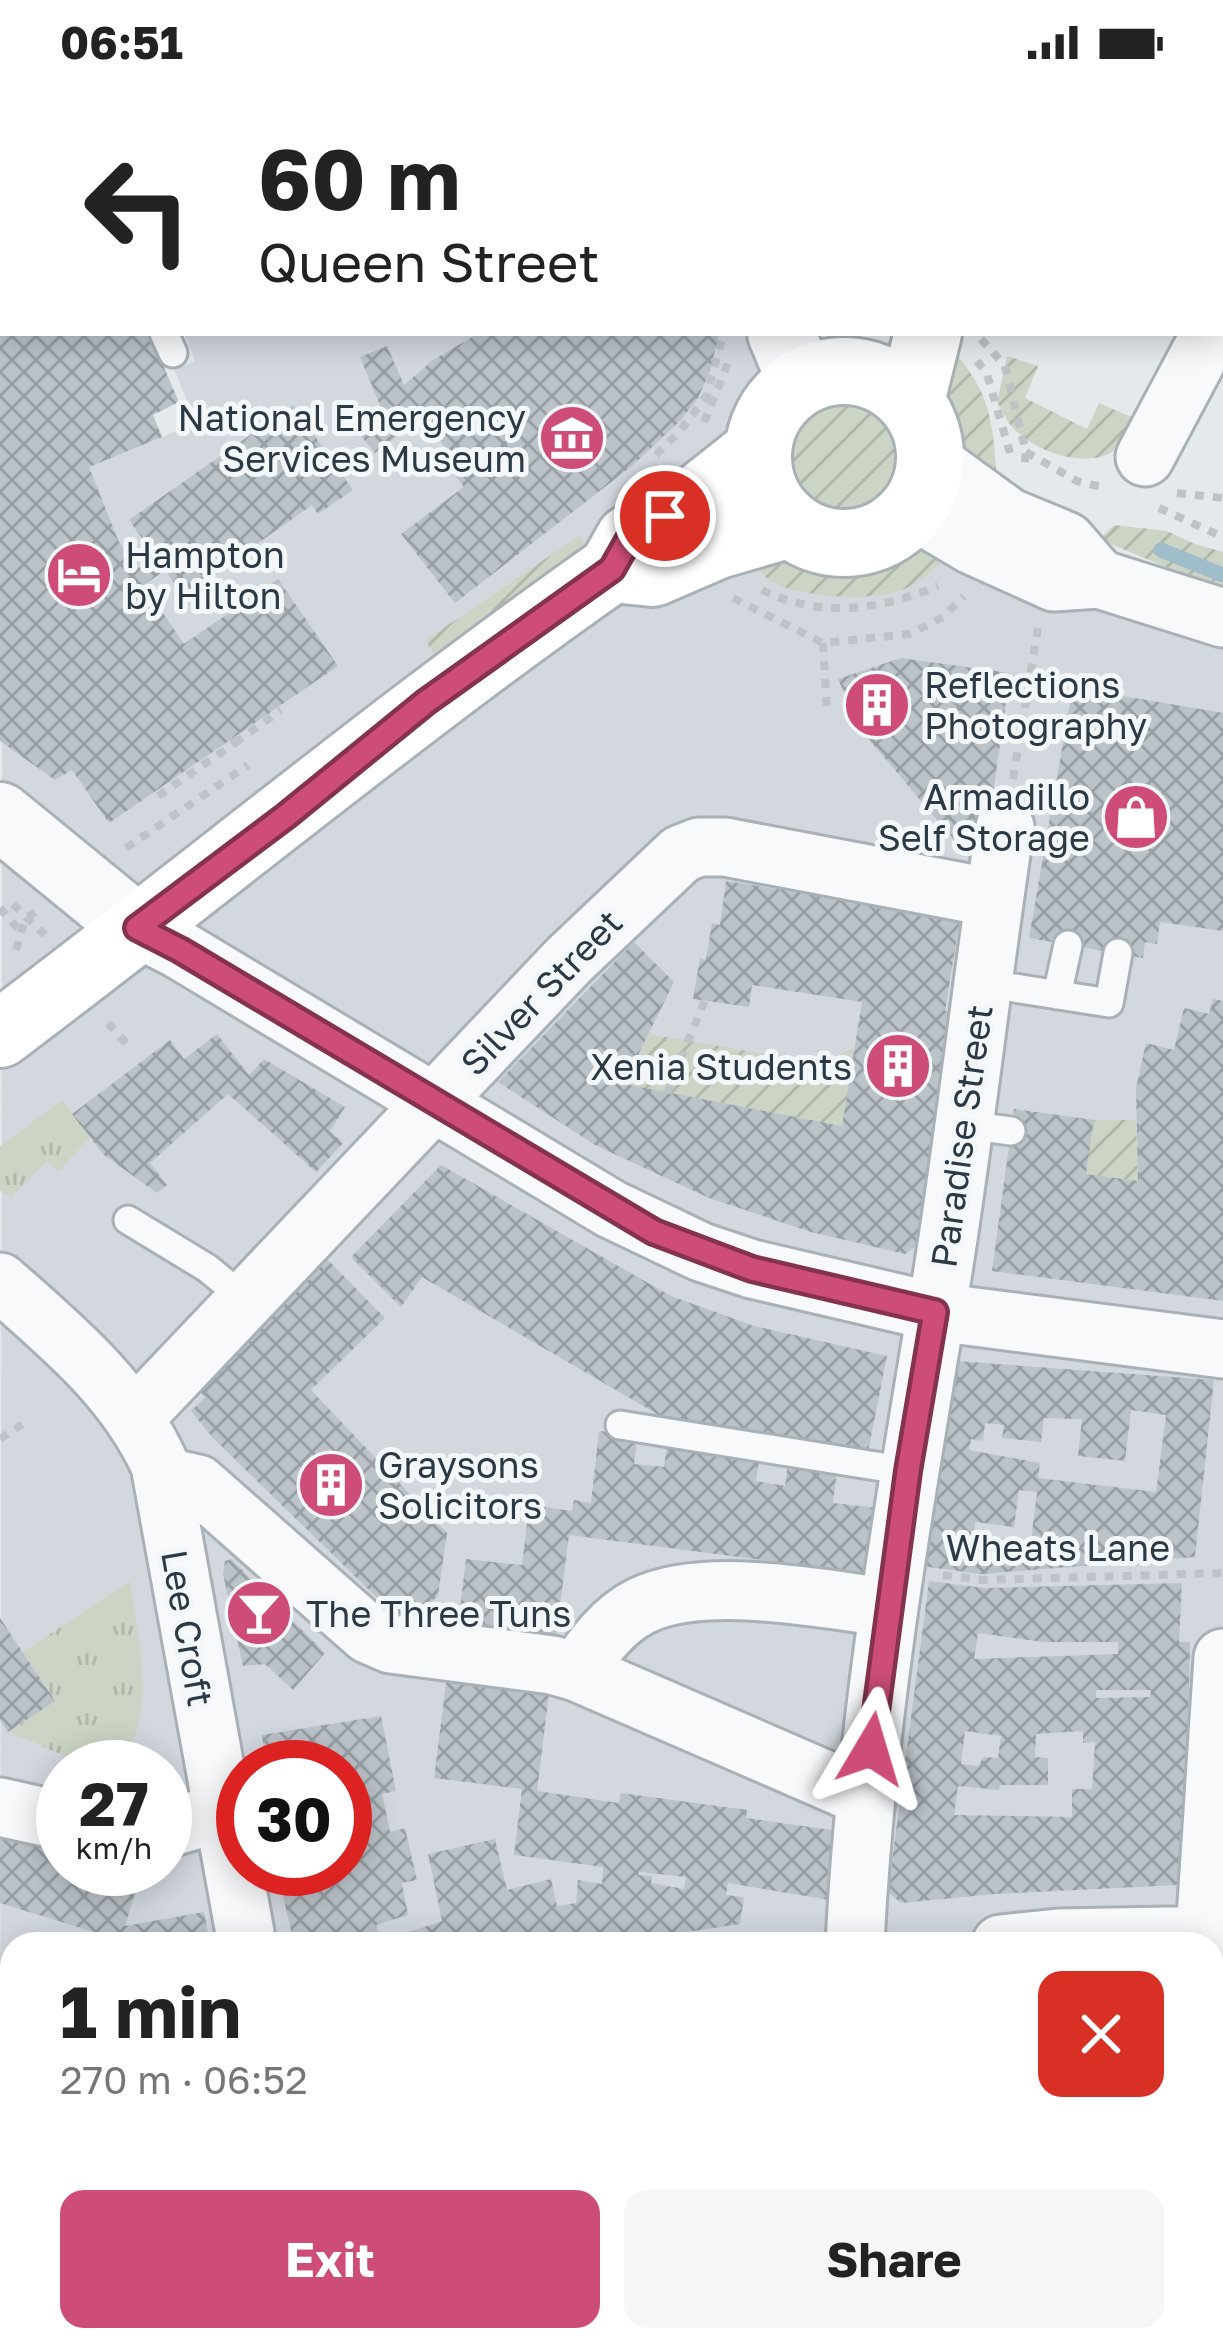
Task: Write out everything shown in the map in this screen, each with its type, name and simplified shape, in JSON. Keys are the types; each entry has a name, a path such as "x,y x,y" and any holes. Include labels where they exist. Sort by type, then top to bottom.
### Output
{"main road":[{"path":"729,446 790,524 821,540 869,540 894,528 951,346"},
{"path":"0,1034 286,816 426,702 612,569 629,539 694,500 729,446 765,420 805,353 875,376 918,457"},
{"path":"612,569 653,573 718,545 790,524"}],"street":[{"path":"1144,457 1208,336"},
{"path":"918,457 1008,517 1066,542 1100,579 1223,618"},
{"path":"0,816 137,928 611,1208 700,1252 935,1312 1223,1349"},
{"name":"Paradise Street","path":"855,1932 865,1797 908,1471 935,1312 988,1128 983,983 1005,827"},
{"name":"Silver Street","path":"135,1417 568,960 681,854 699,847 725,848 994,898"},
{"name":"Lee Croft","path":"0,1282 87,1360 135,1417 166,1500 216,1774"},
{"path":"166,1500 198,1484 368,1634 391,1644 578,1672 865,1797"},
{"path":"578,1672 613,1626 642,1606 682,1596 891,1588"},
{"path":"1214,1932 1223,1658"},
{"path":"0,1807 36,1814"},
{"name":"Lee Croft","path":"238,1896 245,1932"}],"lane":[{"path":"1057,995 1068,945"},
{"path":"983,983 1109,1003 1118,953"},
{"path":"128,1220 207,1268 245,1299"},
{"path":"620,1425 908,1471"}],"path":[{"path":"661,466 656,453 681,430 706,395 723,336"},
{"path":"951,346 987,374 1019,470 1026,452 1005,366 979,336"},
{"path":"729,446 707,406 805,353"},
{"path":"1026,452 1077,481"},
{"path":"749,584 775,596 847,611 898,602 940,584"},
{"path":"740,603 823,643 910,634 943,617 969,591"},
{"path":"1005,827 1040,615"},
{"path":"823,643 827,709"},
{"path":"158,796 281,710"},
{"path":"667,1093 704,1000"},
{"path":"0,1439 30,1419"},
{"name":"Wheats Lane","path":"891,1588 983,1580 1223,1573"}],"shaded area":[{"path":"3,336 36,336 89,467 196,423 174,369 195,361 185,336 781,336 779,400 765,420 761,483 769,498 805,533 821,540 869,540 894,528 1223,618 1223,1932 0,1932"}],"green space":[{"path":"950,348 982,393 994,441 997,480 965,445 945,402 935,372"},
{"path":"1007,356 1038,366 1025,398 1087,429 1099,403 1136,419 1124,442 1110,453 1081,459 1050,452 1022,436 997,402"},
{"path":"847,398 869,402 887,415 900,433 904,455 900,477 887,495 869,508 847,512 825,508 807,495 794,477 790,455 794,433 807,415 825,402"},
{"path":"1114,525 1167,531 1223,552 1223,591 1099,539"},
{"path":"579,536 590,550 436,659 426,640"},
{"path":"908,548 950,551 913,584 870,596 814,594 781,586 766,578 751,558 781,554 859,559"},
{"path":"649,1034 821,1064 855,1047 842,1126 624,1084"},
{"path":"62,1100 90,1137 59,1171 47,1161 11,1197 0,1191 0,1146"},
{"path":"1094,1120 1136,1120 1138,1181 1086,1174"},
{"path":"130,1581 142,1692 132,1740 36,1743 8,1732 55,1700 23,1652"}],"building":[{"name":"Hampton by Hilton","path":"0,336 150,336 179,402 153,415 162,437 89,467 118,540 136,570 155,556 129,520 293,405 353,490 318,514 312,505 183,596 165,570 144,585 184,644 278,579 338,666 109,823 72,770 55,780 0,741"},
{"name":"National Emergency Services Museum","path":"474,336 718,336 710,371 681,420 632,466 455,603 401,534 464,487 440,456 447,450 422,417 375,453 354,427 380,405 360,357 387,346 404,385 433,360"},
{"path":"901,658 1010,673 982,873 861,730 838,679"},
{"name":"Armadillo Self Storage","path":"1082,689 1223,713 1223,931 1160,922 1157,944 1145,942 1143,958 1029,938 1070,703"},
{"name":"Xenia Students","path":"726,881 960,918 945,1011 952,1012 918,1245 905,1254 811,1232 709,1198 595,1145 498,1082 634,942 674,982 624,1084 842,1126 862,1002 752,985 749,1007 693,999 712,923 720,925"},
{"path":"1213,999 1223,1001 1223,1301 992,1271 1014,1109 1094,1120 1086,1174 1138,1181 1136,1089 1146,1043 1174,1050 1184,1008 1209,1014"},
{"path":"217,1034 249,1075 264,1059 345,1107 330,1131 343,1143 316,1172 228,1094 150,1163 167,1185 157,1193 104,1155 72,1114 170,1040 184,1059"},
{"path":"441,1165 671,1296 754,1326 887,1356 867,1457 654,1425 657,1414 422,1277 401,1307 351,1257"},
{"name":"Graysons Solicitors","path":"326,1258 385,1318 311,1390 447,1533 438,1595 408,1628 191,1411 205,1397 197,1388"},
{"path":"956,1361 1214,1380 1195,1557 981,1574 921,1566","holes":["1131,1410 1166,1415 1156,1492 1038,1478 1040,1463 969,1450 971,1439 983,1441 985,1423 1004,1425 1002,1438 1041,1442 1044,1418 1082,1419 1078,1456 1125,1461","1019,1490 1037,1492 1031,1541 974,1535 975,1522 1014,1527"]},
{"path":"599,1431 638,1435 634,1464 664,1467 667,1445 759,1460 756,1481 785,1486 788,1463 837,1470 833,1503 887,1509 879,1575 569,1535 556,1637 458,1625 466,1559 522,1565 529,1505 572,1511 574,1500 591,1503"},
{"name":"The Three Tuns","path":"231,1559 325,1653 293,1690 265,1664 243,1666 223,1574 225,1561"},
{"path":"929,1581 984,1588 1182,1583 1179,1642 1190,1642 1185,1875 1176,1885 901,1903 888,1892","holes":["978,1633 1044,1642 1118,1642 1118,1654 974,1659","1096,1690 1151,1690 1150,1697 1096,1698","965,1731 1001,1736 998,1758 984,1757 978,1766 961,1764","1083,1731 1083,1743 1095,1742 1092,1789 1072,1789 1072,1817 954,1815 958,1786 999,1790 1000,1785 1048,1785 1048,1758 1035,1757 1036,1734"]},
{"path":"0,1618 55,1701 8,1732 0,1720"},
{"path":"492,1678 550,1686 537,1791 619,1803 621,1793 747,1810 746,1818 845,1832 835,1901 728,1883 726,1895 744,1897 740,1924 687,1932 409,1932 442,1921 428,1854 495,1839 507,1890 551,1879 557,1906 576,1903 578,1880 602,1884 603,1867 514,1855 522,1789 434,1778 446,1683","holes":["639,1872 686,1877 684,1889 651,1883 652,1876"]},
{"path":"381,1716 396,1791 382,1794 390,1832 405,1828 417,1880 402,1883 408,1915 376,1925 379,1932 291,1932 283,1896 372,1896 372,1740 263,1740 262,1735"},
{"path":"0,1835 36,1845 36,1896 134,1896 125,1926 204,1912 208,1932 94,1932 0,1903"}],"waterway":[{"path":"1161,550 1223,575"}],"place":[{"name":"National Emergency Services Museum","path":"572,438"},
{"name":"Hampton by Hilton","path":"79,575"},
{"name":"Reflections Photography","path":"877,705"},
{"name":"Armadillo Self Storage","path":"1136,817"},
{"name":"Xenia Students","path":"898,1066"},
{"name":"Graysons Solicitors","path":"331,1485"},
{"name":"The Three Tuns","path":"259,1613"}],"route":[{"path":"665,516 629,539 612,569 426,702 137,928 654,1232 752,1269 935,1312 893,1569 871,1749"}]}
